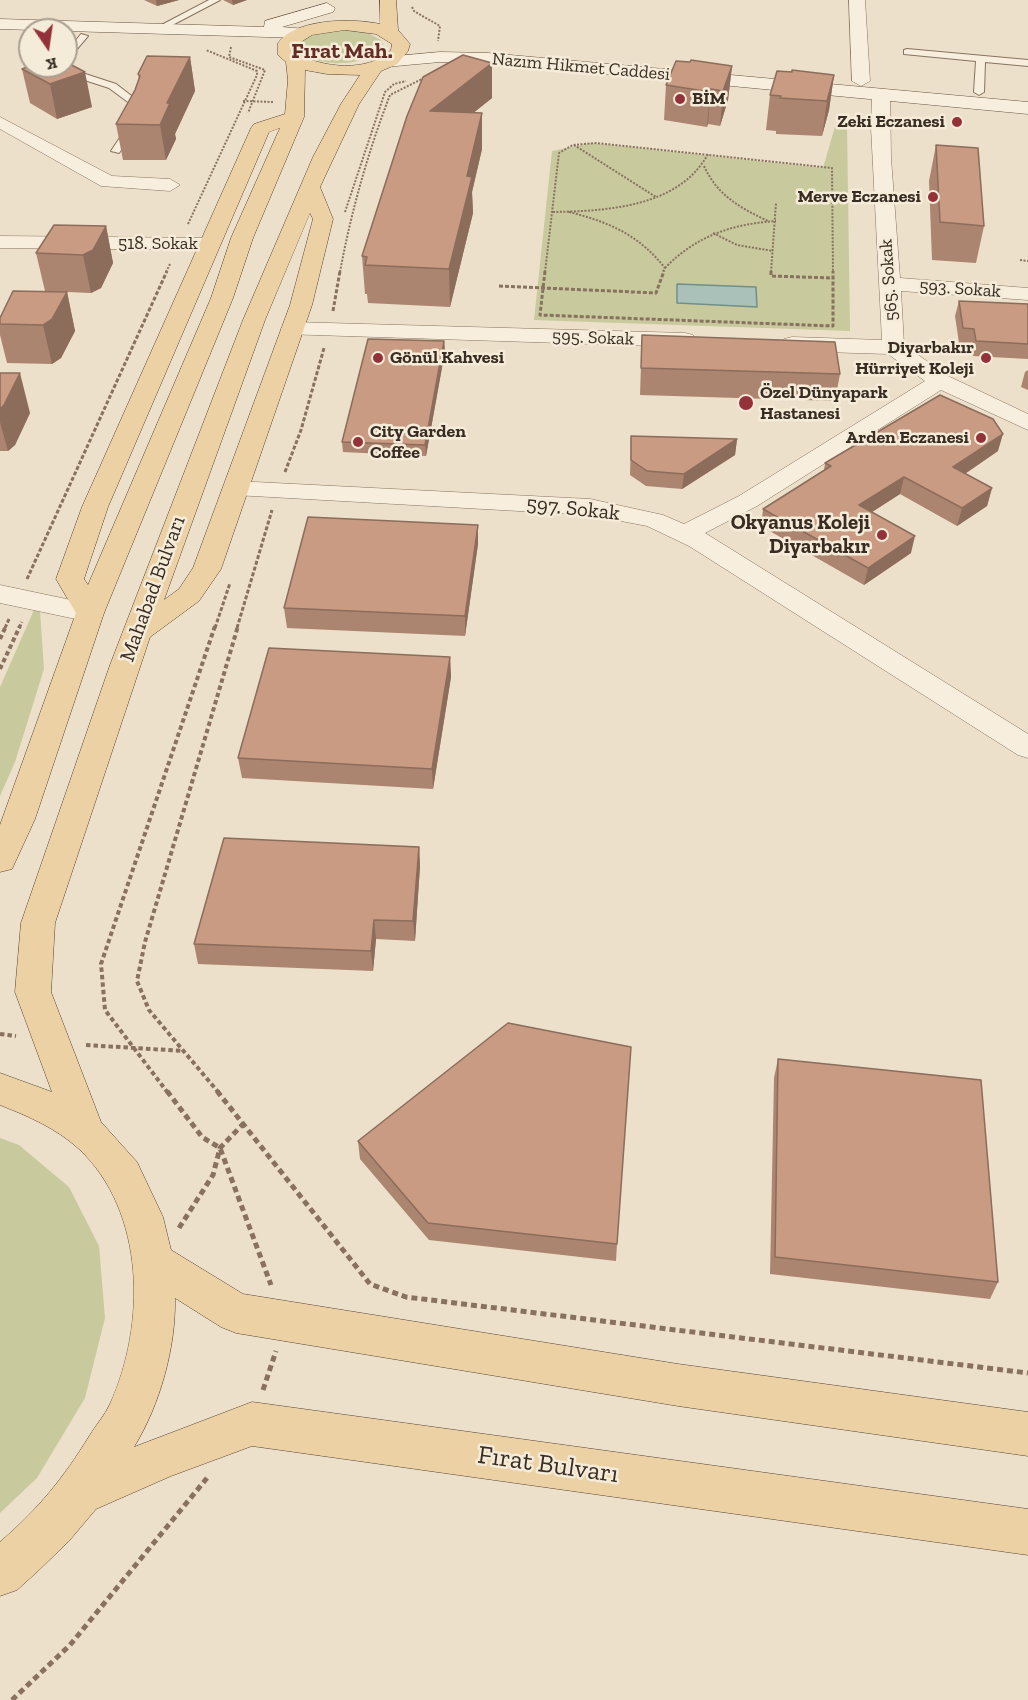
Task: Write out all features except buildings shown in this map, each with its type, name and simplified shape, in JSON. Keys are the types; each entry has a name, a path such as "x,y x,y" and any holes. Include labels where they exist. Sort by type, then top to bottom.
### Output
{"main road":[{"path":"0,24 156,30 307,31 362,25 393,35 388,0"},
{"path":"210,30 283,23 329,4"},
{"path":"0,860 19,819 90,612 222,298 242,238 294,117 297,80 287,44 307,31 329,4"},
{"path":"0,34 18,35"},
{"name":"Nazım Hikmet Caddesi","path":"393,35 460,57 1028,108"},
{"name":"Mahabad Bulvarı","path":"85,1130 33,992 38,923 137,632 254,320 310,187 350,104 380,64 400,51 393,35"},
{"path":"78,36 184,39 259,50 291,58 315,68 340,70 380,64"},
{"name":"Nazım Hikmet Caddesi","path":"380,64 439,51 861,81 1028,97"},
{"path":"90,612 70,579 95,507 208,244 261,128 294,117"},
{"path":"137,632 189,595 207,569 292,329 323,219 310,187"},
{"path":"0,1089 28,1096 85,1130 118,1166 143,1211 155,1263 153,1337 128,1415 80,1493 41,1537 0,1573"},
{"path":"155,1263 236,1313 678,1386 1028,1434"},
{"name":"Fırat Bulvarı","path":"80,1493 165,1456 252,1424 1028,1532"}],"street":[{"path":"857,0 861,81"},
{"name":"565. Sokak","path":"880,95 879,154 891,284 893,347 940,381 1028,423"},
{"path":"6,131 108,182 170,184"},
{"name":"518. Sokak","path":"0,242 208,244"},
{"name":"593. Sokak","path":"891,284 1028,294"},
{"name":"595. Sokak","path":"292,329 705,341"},
{"path":"776,343 893,347"},
{"path":"684,534 748,501 940,381"},
{"name":"597. Sokak","path":"235,488 590,507 654,520 684,534 1028,748"},
{"path":"9,596 90,612"}],"lane":[{"path":"156,30 216,0"},
{"path":"907,52 1028,63"},
{"path":"979,92 981,59"},
{"path":"78,74 106,82 126,92 137,104 134,124 116,152"}],"path":[{"path":"343,220 385,92 394,84 416,78 439,51 440,26 414,11 410,4 411,0"},
{"path":"0,639 9,596 179,244 257,71 229,61 184,39"},
{"path":"460,57 428,78 411,82 390,95 378,126 346,239 329,329 301,430 278,490 238,633 144,942 137,981 149,1010 244,1124 370,1284 405,1297 1028,1373"},
{"path":"596,143 832,168 833,326 540,315 559,153 573,145 596,143"},
{"path":"573,145 656,197"},
{"path":"553,212 615,207 656,197 681,185 704,165 708,154"},
{"path":"704,165 711,184 718,192 769,221"},
{"path":"776,203 771,276 832,278"},
{"path":"569,212 609,223 645,242 665,268"},
{"path":"499,286 656,293 665,268 687,246 713,233 776,221"},
{"path":"713,233 737,245 773,250"},
{"path":"1020,261 1028,261"},
{"path":"233,572 101,964 105,1010 133,1050 202,1137 220,1148 285,1321 252,1424"},
{"path":"0,1034 133,1050 184,1051"},
{"path":"155,1263 213,1175 220,1148 244,1124"},
{"path":"12,1700 70,1645 210,1475"}],"green space":[{"path":"340,29 366,32 381,40 383,45 377,53 367,58 342,63 316,60 305,56 298,49 303,39 308,36"},
{"path":"836,123 847,124 850,331 534,320 552,151 591,143 823,168"},
{"path":"34,610 40,611 44,669 15,762 0,796 0,687"},
{"path":"0,1138 19,1145 69,1187 99,1246 105,1318 85,1398 37,1478 0,1513"}],"water":[{"path":"677,284 756,287 757,307 677,303"}],"place":[{"name":"BİM","path":"680,99"},
{"name":"Zeki Eczanesi","path":"957,122"},
{"name":"Merve Eczanesi","path":"933,197"},
{"name":"Gönül Kahvesi","path":"378,358"},
{"name":"Diyarbakır Hürriyet Koleji","path":"986,358"},
{"name":"Özel Dünyapark Hastanesi","path":"746,403"},
{"name":"Arden Eczanesi","path":"981,438"},
{"name":"City Garden Coffee","path":"358,442"},
{"name":"Okyanus Koleji Diyarbakır","path":"882,535"}],"district":[{"name":"Fırat Mah.","path":"342,52"}]}
